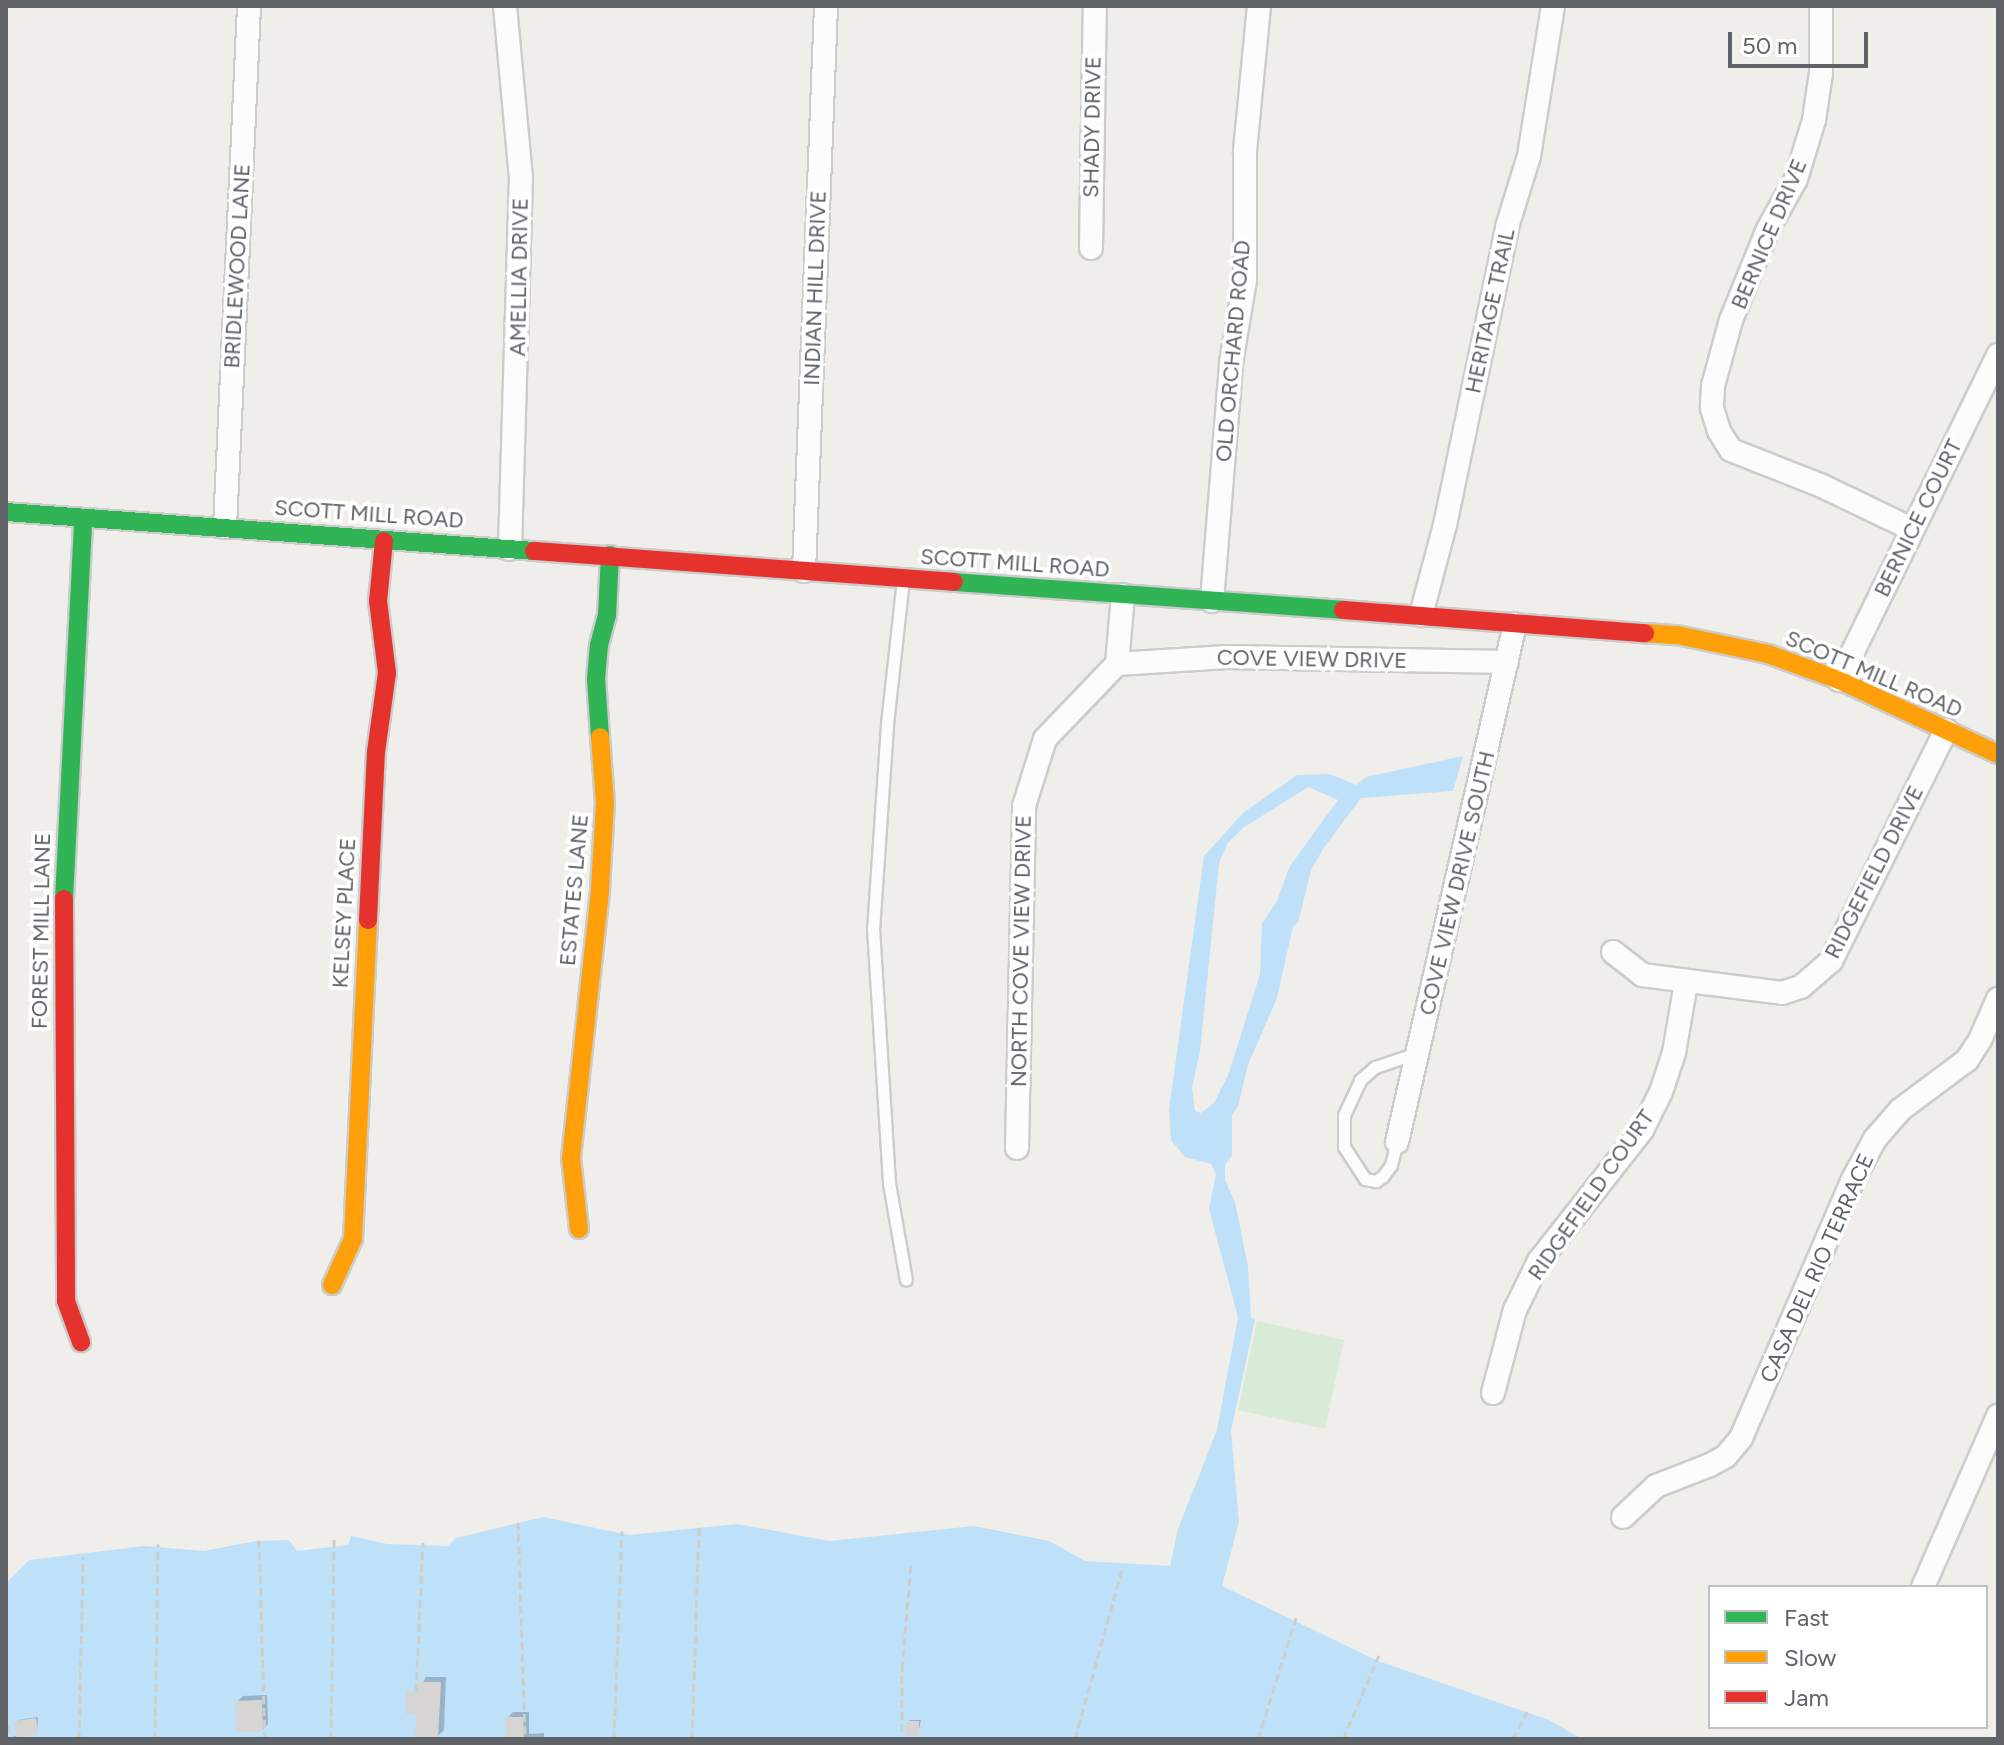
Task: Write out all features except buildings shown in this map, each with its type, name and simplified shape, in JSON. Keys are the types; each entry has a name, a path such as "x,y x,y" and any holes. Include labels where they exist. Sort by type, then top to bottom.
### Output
{"street":[{"name":"BRIDLEWOOD LANE","path":"225,527 249,6"},
{"name":"AMELLIA DRIVE","path":"505,6 521,177 510,549"},
{"name":"INDIAN HILL DRIVE","path":"804,571 826,6"},
{"name":"SHADY DRIVE","path":"1091,248 1095,6"},
{"name":"OLD ORCHARD ROAD","path":"1212,601 1231,363 1245,280 1245,151 1259,6"},
{"name":"HERITAGE TRAIL","path":"1421,615 1445,525 1507,227 1529,156 1553,6"},
{"name":"BERNICE DRIVE","path":"1821,6 1821,73 1814,120 1796,179 1768,229 1731,320 1713,386 1712,408 1719,431 1731,450 1820,485 1912,529"},
{"name":"BERNICE COURT","path":"1839,680 1998,355"},
{"name":"SCOTT MILL ROAD","path":"6,512 1421,615 1693,638 1768,654 1839,680 1998,754"},
{"name":"FOREST MILL LANE","path":"81,1342 66,1301 62,943 83,518"},
{"name":"KELSEY PLACE","path":"332,1285 353,1239 376,752 387,673 378,601 384,541"},
{"name":"ESTATES LANE","path":"579,1229 571,1158 603,846 605,803 596,679 599,645 607,615 610,555"},
{"path":"1117,664 1123,595"},
{"name":"COVE VIEW DRIVE SOUTH","path":"1397,1142 1515,624"},
{"name":"COVE VIEW DRIVE","path":"1117,664 1227,657 1507,662"},
{"name":"NORTH COVE VIEW DRIVE","path":"1017,1148 1024,806 1045,739 1117,664"},
{"name":"RIDGEFIELD DRIVE","path":"1686,983 1782,993 1801,987 1816,977 1831,961 1946,730"},
{"path":"1613,952 1642,975 1686,983"},
{"name":"RIDGEFIELD COURT","path":"1493,1393 1515,1310 1539,1261 1642,1130 1661,1092 1674,1053 1686,983"},
{"name":"CASA DEL RIO TERRACE","path":"1623,1517 1656,1486 1726,1456 1741,1438 1852,1181 1875,1139 1900,1110 1967,1060 1980,1040 1998,999"},
{"path":"1924,1585 1998,1416"}],"lane":[{"path":"904,579 887,725 873,928 889,1183 906,1280"},
{"path":"1397,1142 1391,1165 1383,1176 1376,1181 1365,1179 1344,1147 1344,1115 1360,1080 1375,1067 1417,1053"}],"path":[{"path":"518,1522 525,1737"},
{"path":"692,1739 699,1523"},
{"path":"614,1739 622,1531"},
{"path":"331,1739 334,1538"},
{"path":"259,1540 265,1739"},
{"path":"416,1691 423,1542"},
{"path":"155,1739 158,1544"},
{"path":"79,1739 83,1557"},
{"path":"902,1732 902,1669 911,1563"},
{"path":"1075,1739 1122,1570"},
{"path":"1258,1739 1296,1618"},
{"path":"1343,1739 1379,1655"},
{"path":"1513,1739 1527,1711"},
{"path":"6,1713 9,1737"}],"green space":[{"path":"1257,1321 1344,1340 1325,1429 1238,1410"}],"water":[{"path":"1463,756 1453,791 1361,798 1323,849 1311,870 1298,923 1293,926 1277,998 1248,1065 1238,1106 1232,1115 1232,1155 1225,1165 1225,1180 1235,1202 1248,1267 1251,1317 1255,1320 1231,1431 1239,1522 1222,1586 1378,1661 1549,1720 1582,1739 6,1739 6,1583 29,1560 144,1546 204,1551 256,1541 289,1540 297,1551 348,1545 351,1536 387,1544 448,1546 456,1538 543,1517 629,1535 737,1524 830,1541 974,1526 1049,1541 1085,1561 1170,1566 1178,1529 1217,1430 1238,1317 1209,1209 1216,1174 1211,1164 1185,1157 1171,1140 1169,1110 1204,856 1243,813 1297,775 1330,774 1356,785 1366,777","holes":["1308,787 1338,800 1290,866 1277,901 1262,924 1260,974 1229,1073 1214,1103 1201,1113 1195,1111 1192,1087 1200,1051 1219,863 1227,844 1243,828"]}],"traffic: fast":[{"path":"6,512 534,551"},
{"path":"64,899 83,518"},
{"path":"600,737 596,679 599,645 607,615 610,555"},
{"path":"954,582 1343,610"}],"traffic: slow":[{"path":"1645,633 1677,635 1768,654 1839,680 1998,754"},
{"path":"579,1229 571,1158 600,889 605,803 600,737"},
{"path":"332,1285 353,1239 368,920"}],"traffic: jam":[{"path":"368,920 376,752 387,673 378,601 384,541"},
{"path":"534,551 954,582"},
{"path":"1343,610 1645,633"},
{"path":"64,899 66,1301 81,1342"}]}
